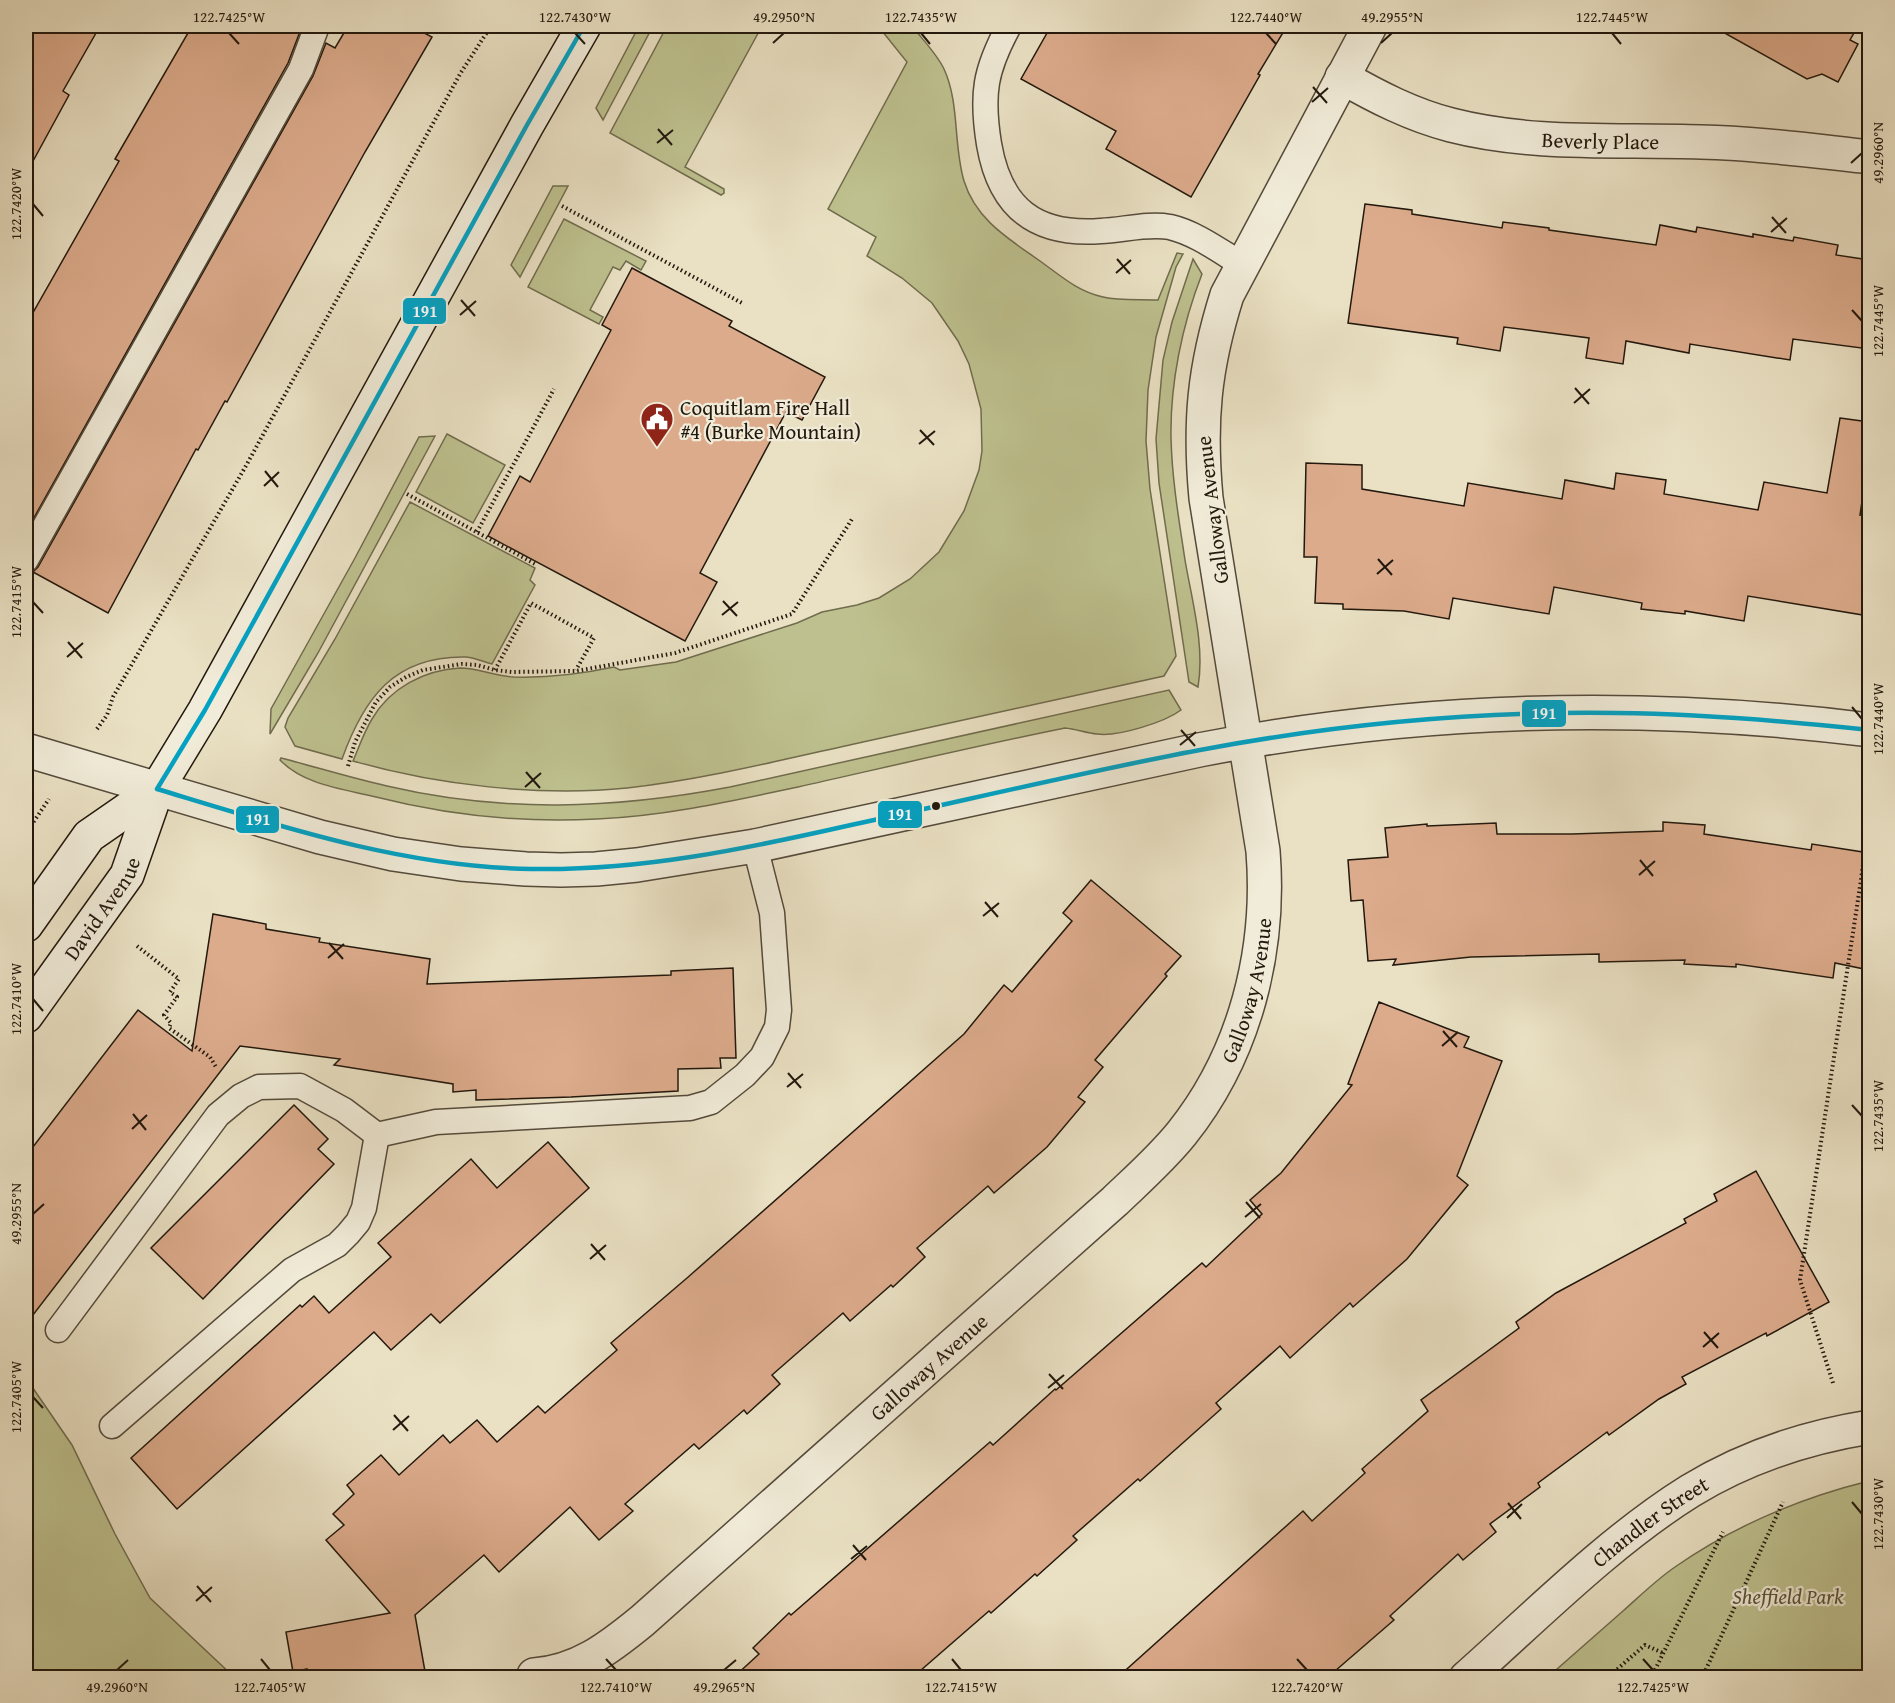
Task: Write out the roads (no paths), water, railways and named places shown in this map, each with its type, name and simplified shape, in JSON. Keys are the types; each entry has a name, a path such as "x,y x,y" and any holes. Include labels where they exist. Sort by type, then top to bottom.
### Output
{"street":[{"name":"David Avenue","path":"26,1016 127,875 157,789 205,710 584,26"},
{"name":"Galloway Avenue","path":"534,1675 551,1674 592,1658 642,1621 1115,1201 1182,1133 1206,1099 1226,1063 1244,1021 1262,938 1264,872 1206,498 1202,456 1203,410 1215,333 1227,295 1370,26"},
{"name":"Beverly Place","path":"1342,77 1381,99 1429,118 1451,125 1511,137 1703,142 1869,157"},
{"path":"26,750 320,837 393,854 461,864 526,869 596,869 755,846 1245,741 1367,725 1510,713 1622,713 1721,715 1800,721 1869,730"},
{"name":"David Avenue","path":"26,925 89,836 157,789"},
{"name":"Chandler Street","path":"1466,1677 1608,1552 1650,1518 1692,1491 1730,1470 1788,1447 1869,1427"}],"lane":[{"path":"26,560 301,69 317,26"},
{"path":"1010,26 991,64 987,78 985,105 993,165 1001,186 1014,204 1029,217 1049,227 1071,232 1170,227 1198,238 1244,265"},
{"path":"58,1330 218,1115 236,1100 259,1087 300,1086 344,1110 377,1135 436,1122 690,1108 711,1102 729,1089 762,1057 777,1027 779,1010 772,914 755,846"},
{"path":"112,1426 292,1270 337,1245 348,1234 358,1222 364,1208 377,1135"}],"place":[{"name":"Coquitlam Fire Hall #4 (Burke Mountain)","path":"657,448"}],"park label":[{"name":"Sheffield Park","path":"1788,1596"}]}
